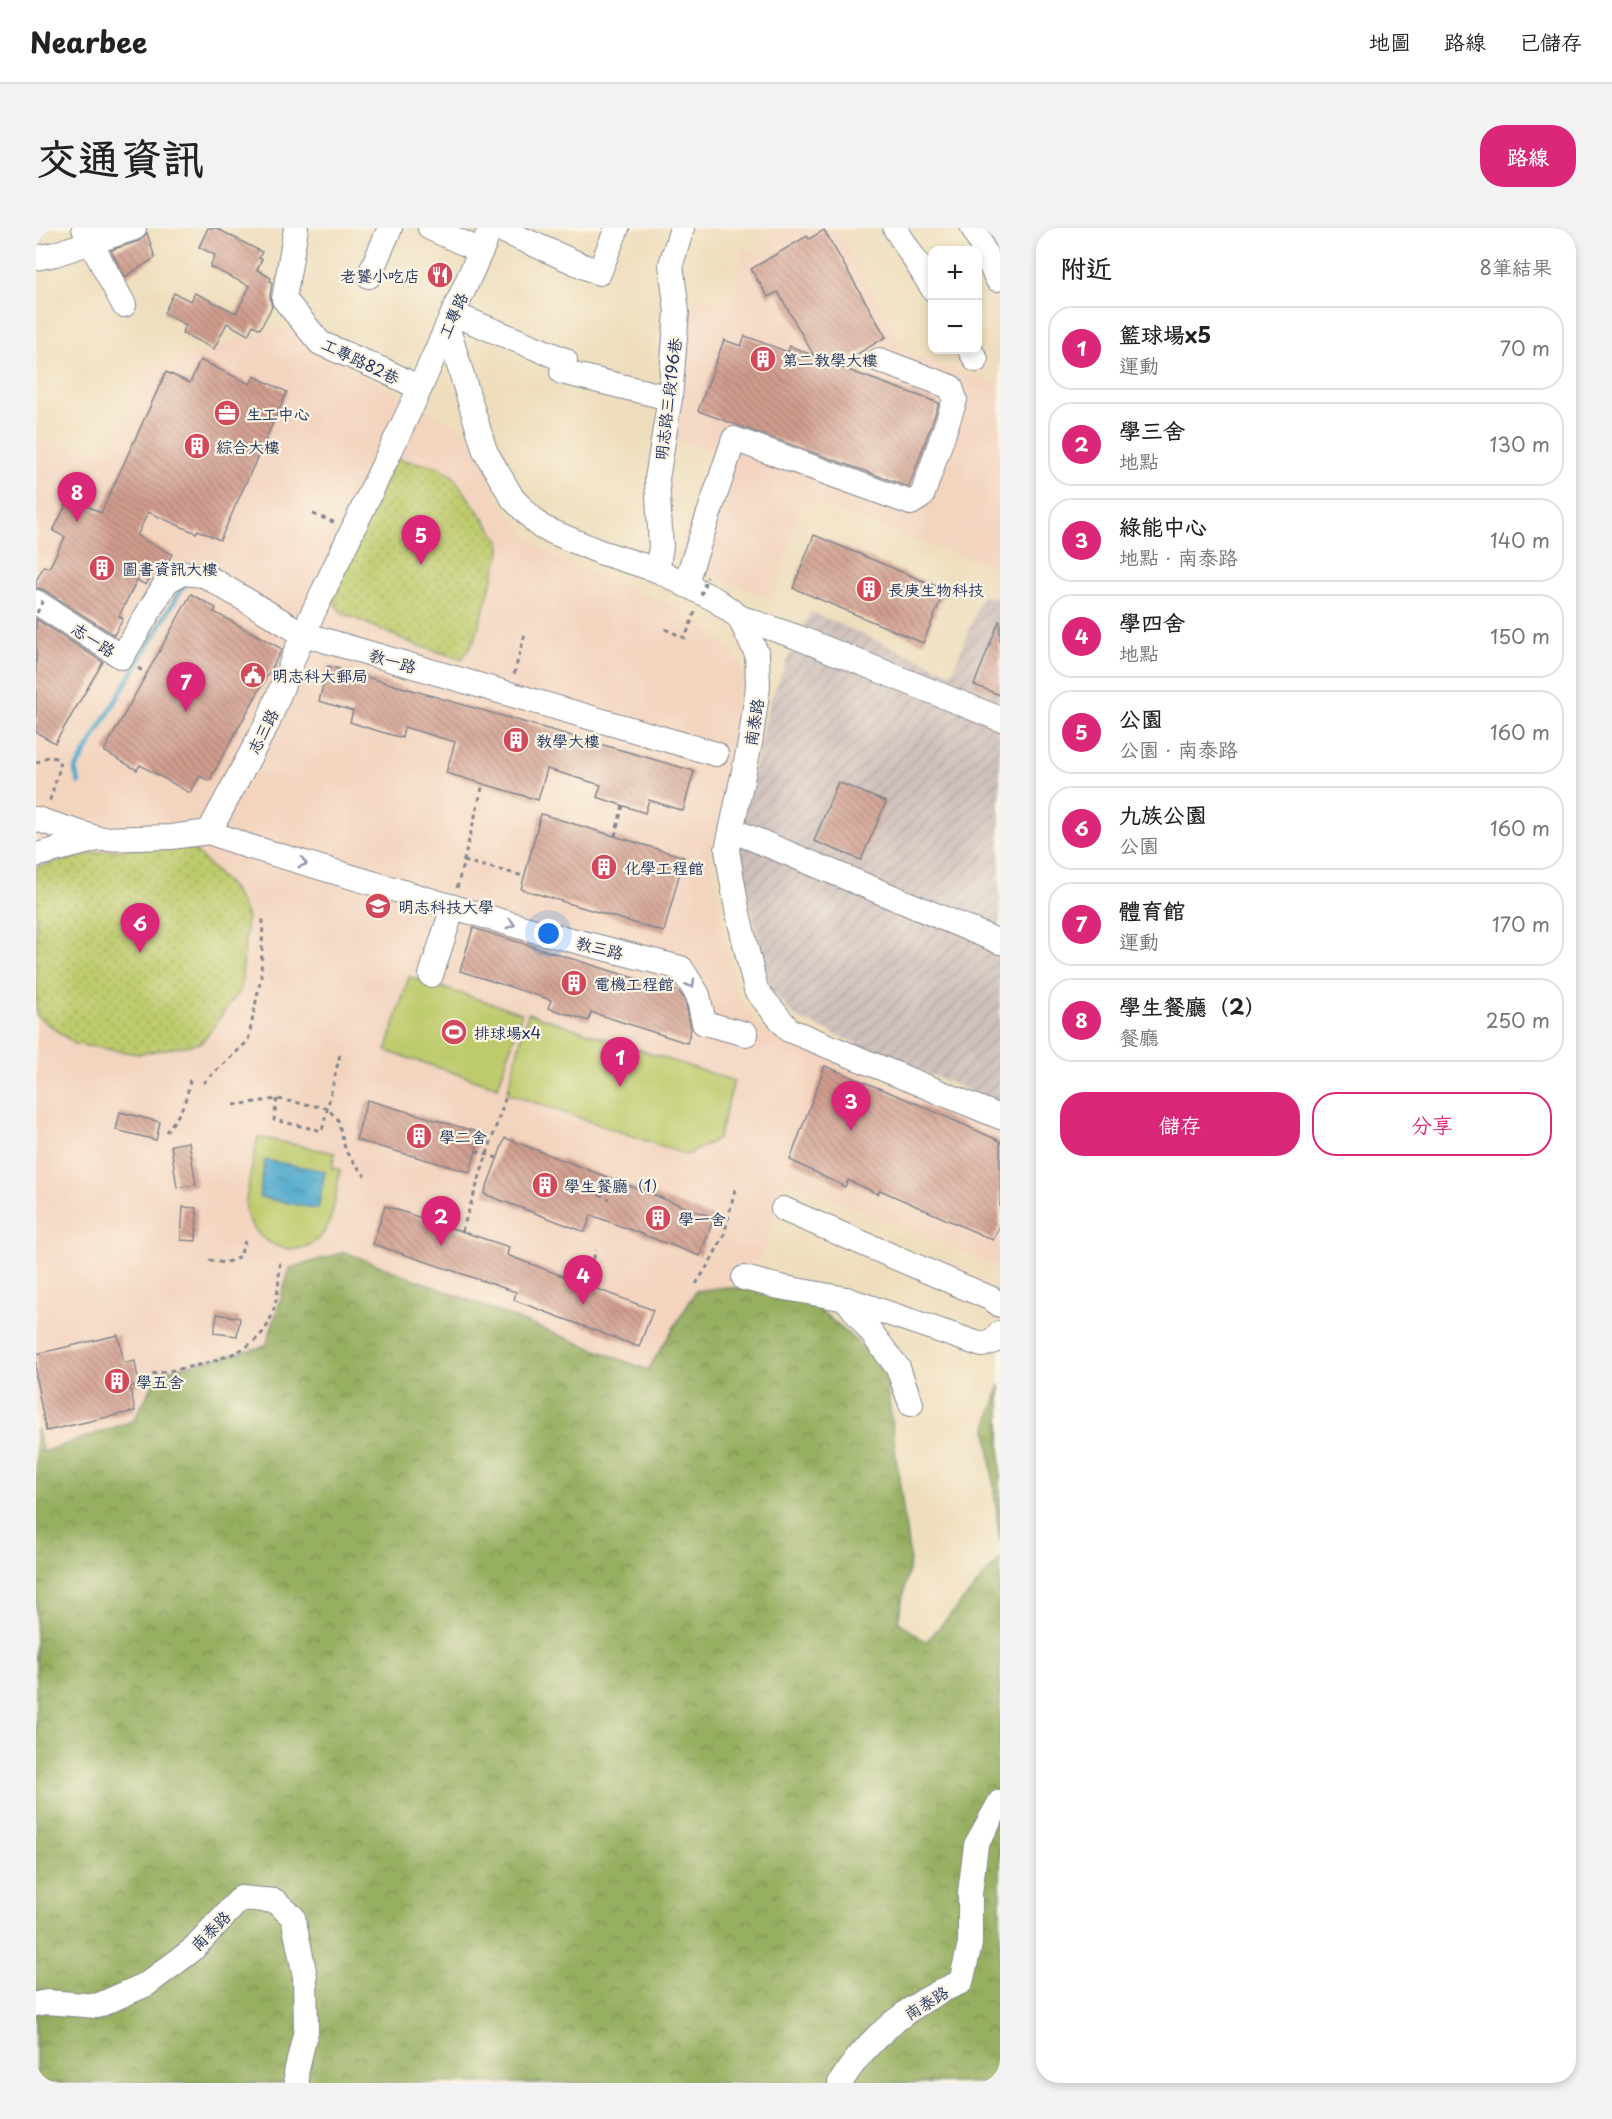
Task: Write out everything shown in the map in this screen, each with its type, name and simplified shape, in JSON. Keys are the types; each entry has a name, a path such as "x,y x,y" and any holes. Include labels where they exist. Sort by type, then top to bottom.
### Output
{"street":[{"path":"36,258 55,254 87,235 134,228"},
{"name":"工專路82巷","path":"296,228 284,299 320,343 417,395"},
{"path":"369,276 390,228"},
{"path":"430,228 480,251"},
{"name":"工專路","path":"417,395 491,228"},
{"path":"497,228 599,273 617,228"},
{"name":"明志路三段196巷","path":"657,570 661,547 657,479 670,398 676,312 671,264 682,228"},
{"path":"895,228 928,281"},
{"path":"973,228 997,279"},
{"path":"87,235 124,305"},
{"path":"450,320 565,360 562,372 670,398"},
{"name":"南泰路","path":"450,320 485,451 513,499 541,527 600,552 657,570 716,600 738,617 757,654 758,687 750,743 727,850 737,909 756,990 789,1030 1000,1117"},
{"path":"693,590 734,439 911,503 922,496 955,400 951,387 879,360"},
{"name":"志三路","path":"209,832 268,722 303,634 417,395"},
{"name":"教一路","path":"122,657 167,581 182,573 204,575 303,634 716,754"},
{"name":"志一路","path":"39,605 122,657"},
{"path":"738,617 797,637 1000,719"},
{"path":"40,820 99,839"},
{"path":"732,830 1000,942"},
{"path":"36,855 99,839 171,837 209,832"},
{"name":"教三路","path":"209,832 247,846 521,927 681,968 698,995 704,1023 746,1034"},
{"path":"431,975 453,907"},
{"path":"783,1209 992,1299 1000,1305"},
{"path":"744,1278 846,1299 982,1345 994,1341 1000,1333"},
{"path":"846,1299 898,1368 911,1404"},
{"name":"南泰路","path":"840,2083 851,2064 878,2034 935,1993 961,1982 970,1944 970,1893 976,1845 1000,1802"},
{"name":"南泰路","path":"36,2004 47,2002 97,2006 147,1984 165,1971 191,1950 242,1898 275,1900 293,1917 305,1976 306,2030 296,2073 297,2083"}],"path":[{"path":"693,590 707,576"},
{"path":"665,629 685,638 697,606"},
{"path":"509,693 525,634"},
{"path":"36,764 49,756 58,759 60,767 40,820"},
{"path":"453,907 483,784"},
{"path":"615,836 623,806"},
{"path":"464,861 524,876"},
{"path":"203,1083 248,1041 261,977 263,919"},
{"path":"277,1099 274,1120 322,1131 340,1054"},
{"path":"166,1132 182,1112 188,1093 189,1078"},
{"path":"462,1231 507,1093"},
{"path":"234,1105 277,1099 327,1108 338,1120 346,1152 365,1176"},
{"path":"476,1151 497,1158"},
{"path":"696,1284 724,1235 736,1185"},
{"path":"599,1194 609,1199"},
{"path":"209,1260 225,1263 240,1256 245,1241"},
{"path":"586,1285 596,1250"},
{"path":"152,1374 225,1357 254,1343 268,1324 278,1293 280,1259"}],"shaded area":[{"path":"782,228 837,228 907,354 1000,384 1000,541 991,567 803,499 774,599 677,561 710,452 670,437 695,296 733,305 742,248 763,254 770,233"},
{"name":"明志科技大學","path":"280,328 473,435 497,496 521,529 537,545 566,563 677,607 706,626 737,656 745,676 744,691 710,858 736,992 758,1025 822,1056 1000,1131 1000,1268 785,1179 764,1254 725,1287 696,1291 649,1370 345,1252 290,1268 266,1346 160,1372 133,1421 42,1452 36,1428 36,441 110,453 145,369 172,363 249,335"},
{"path":"982,596 1000,599 1000,1104 797,1018 771,990 737,848 769,704 797,637 811,612 952,673"}],"green space":[{"path":"396,459 437,466 452,475 500,541 501,550 475,639 462,659 416,645 342,613 334,602 342,574"},
{"path":"165,847 193,849 233,889 247,916 241,989 201,1043 138,1054 75,1044 36,1015 36,867 104,851"},
{"name":"排球場x4","path":"409,977 522,1013 498,1087 386,1051"},
{"path":"528,1013 734,1081 718,1139 687,1155 507,1093"},
{"path":"258,1137 335,1153 332,1168 340,1170 331,1218 324,1232 314,1242 303,1248 279,1247 268,1242 258,1234 246,1211"},
{"path":"345,1252 648,1370 696,1291 725,1287 800,1293 884,1365 910,1561 898,1621 926,1642 1000,1559 1000,2083 36,2083 36,1428 43,1452 133,1421 160,1372 266,1346 290,1268"},
{"path":"1000,1385 1000,1542 987,1428"}],"water":[{"path":"265,1160 325,1171 318,1209 259,1197"}],"building":[{"path":"208,228 216,228 262,252 259,258 262,259 257,270 271,278 272,282 270,297 272,307 260,329 253,325 248,335 227,323 214,349 182,333 186,325 164,313 174,293 191,301 195,293 236,313 250,286 210,267 215,255 199,247"},
{"name":"第二教學大樓","path":"824,230 886,337 837,366 939,403 909,487 698,411 724,340 741,346 745,336 788,352 790,346 814,356 778,292 768,297 751,269 807,236 809,239"},
{"path":"147,233 155,258 125,277 111,250 139,241"},
{"name":"綜合大樓","path":"200,360 250,384 254,376 287,392 220,540 198,530 196,533 148,512 137,536 172,554 166,565 157,563 146,585 137,580 119,616 123,619 114,635 44,590 36,588 36,581 44,566 49,568 65,537 53,531 70,497 101,513 166,372 190,383"},
{"name":"長庚生物科技","path":"814,535 945,590 923,643 793,588"},
{"path":"191,594 216,608 214,612 282,649 209,781 200,776 190,793 140,765 137,770 104,751"},
{"path":"36,619 103,662 55,743 36,732"},
{"path":"1000,621 1000,695 974,685"},
{"name":"教學大樓","path":"328,666 694,771 683,811 649,800 645,813 597,797 601,785 547,769 538,800 446,773 455,742 404,727 402,738 368,728 350,722 353,711 319,701"},
{"path":"838,782 886,802 861,860 814,841"},
{"name":"化學工程館","path":"541,814 684,857 664,932 521,889"},
{"name":"電機工程館","path":"473,928 679,992 685,1000 691,1029 687,1043 591,1012 589,1021 548,1008 551,1000 460,971"},
{"path":"825,1066 1000,1141 1000,1226 993,1240 880,1190 878,1194 848,1180 845,1187 790,1160"},
{"name":"學二舍","path":"367,1100 481,1133 470,1172 356,1140"},
{"path":"120,1112 160,1122 156,1140 116,1130"},
{"path":"505,1138 714,1218 700,1256 591,1215 585,1232 484,1194"},
{"path":"189,1142 196,1185 177,1188 171,1145"},
{"path":"385,1206 509,1247 507,1255 653,1310 639,1347 514,1300 516,1292 373,1244"},
{"path":"183,1207 197,1208 196,1241 181,1240"},
{"path":"217,1314 240,1318 237,1336 214,1333"},
{"name":"學五舍","path":"118,1335 124,1363 135,1361 139,1385 130,1387 135,1411 46,1431 36,1379 36,1354"}],"waterway":[{"path":"79,783 75,770 186,581"}],"place":[{"name":"老饕小吃店","path":"440,275"},
{"name":"第二教學大樓","path":"763,359"},
{"name":"生工中心","path":"227,413"},
{"name":"綜合大樓","path":"197,446"},
{"name":"學生餐廳（2）","path":"77,522"},
{"name":"公園","path":"421,565"},
{"name":"圖書資訊大樓","path":"102,568"},
{"name":"長庚生物科技","path":"869,589"},
{"name":"明志科大郵局","path":"253,675"},
{"name":"體育館","path":"186,712"},
{"name":"教學大樓","path":"516,740"},
{"name":"化學工程館","path":"604,867"},
{"name":"明志科技大學","path":"378,906"},
{"name":"九族公園","path":"140,953"},
{"name":"電機工程館","path":"574,983"},
{"name":"排球場x4","path":"454,1032"},
{"name":"籃球場x5","path":"620,1087"},
{"name":"綠能中心","path":"851,1131"},
{"name":"學二舍","path":"419,1136"},
{"name":"學生餐廳（1）","path":"545,1185"},
{"name":"學一舍","path":"658,1218"},
{"name":"學三舍","path":"441,1246"},
{"name":"學四舍","path":"583,1305"},
{"name":"學五舍","path":"117,1381"}]}
